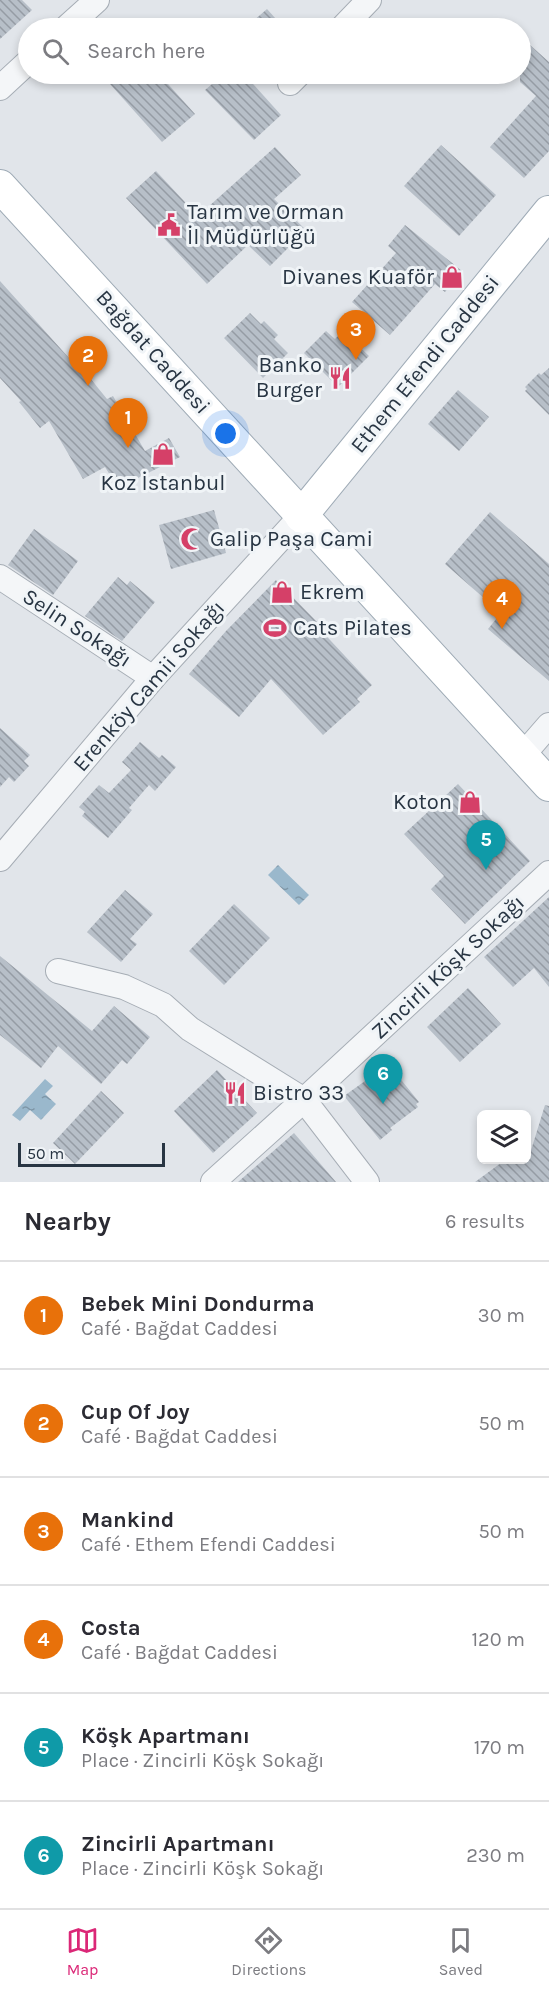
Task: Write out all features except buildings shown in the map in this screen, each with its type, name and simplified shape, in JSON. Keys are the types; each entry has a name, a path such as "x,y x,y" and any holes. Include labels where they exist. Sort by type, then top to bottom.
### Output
{"main road":[{"name":"Bağdat Caddesi","path":"0,186 549,785"},
{"name":"Ethem Efendi Caddesi","path":"301,516 549,212"}],"street":[{"path":"77,18 97,0"},
{"path":"352,18 369,0"},
{"path":"0,88 18,71"},
{"name":"Erenköy Camii Sokağı","path":"0,859 153,678 301,516"},
{"name":"Selin Sokağı","path":"0,577 153,678"},
{"path":"522,756 549,725"},
{"name":"Zincirli Köşk Sokağı","path":"213,1182 549,873"},
{"path":"58,971 124,987 163,1005 190,1029 304,1100 367,1182"}],"water":[{"path":"278,865 309,895 299,905 268,875"},
{"path":"45,1079 53,1086 45,1094 56,1104 41,1120 30,1110 20,1121 12,1115"}],"place":[{"name":"Tarım ve Orman İl Müdürlüğü","path":"169,225"},
{"name":"Divanes Kuaför","path":"452,277"},
{"name":"Mankind","path":"356,360"},
{"name":"Banko Burger","path":"340,378"},
{"name":"Cup Of Joy","path":"88,386"},
{"name":"Bebek Mini Dondurma","path":"128,448"},
{"name":"Koz İstanbul","path":"163,454"},
{"name":"Galip Paşa Cami","path":"192,539"},
{"name":"Ekrem","path":"282,592"},
{"name":"Cats Pilates","path":"275,628"},
{"name":"Costa","path":"502,629"},
{"name":"Koton","path":"470,802"},
{"name":"Köşk Apartmanı","path":"486,870"},
{"name":"Bistro 33","path":"235,1093"},
{"name":"Zincirli Apartmanı","path":"383,1104"}]}
